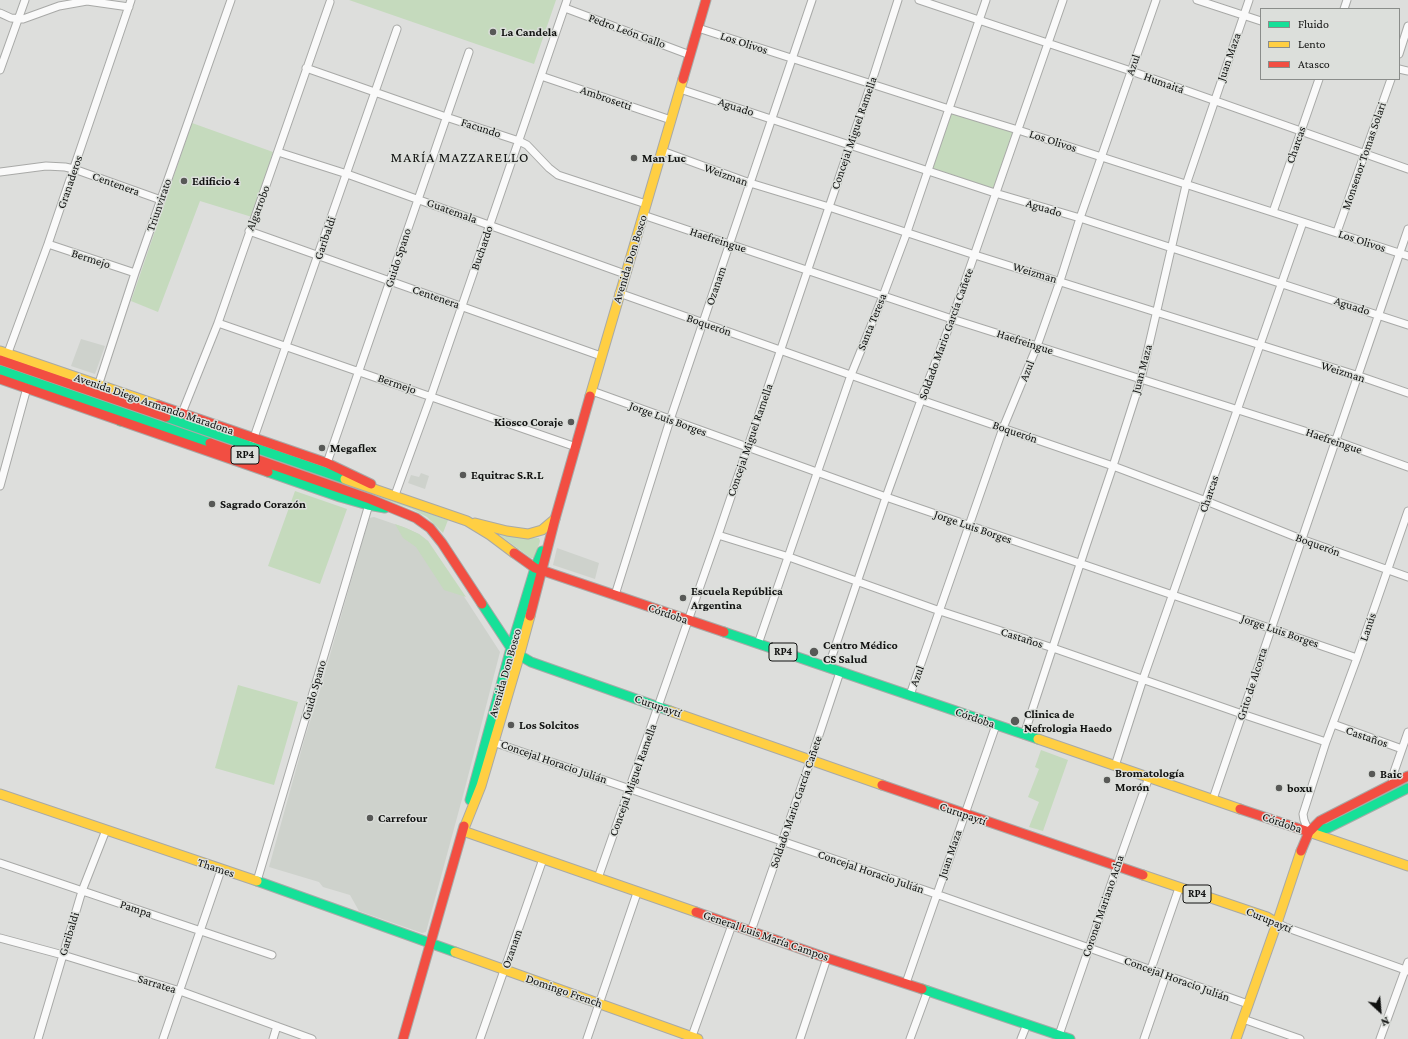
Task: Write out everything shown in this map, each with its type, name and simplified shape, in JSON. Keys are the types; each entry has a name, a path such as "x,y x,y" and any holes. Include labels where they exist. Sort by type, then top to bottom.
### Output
{"main road":[{"name":"Avenida Don Bosco","path":"403,1039 463,831 475,778 511,648 555,519 619,293 706,0"},
{"name":"Avenida Diego Armando Maradona","path":"2,359 17,371 28,384"},
{"name":"Avenida Diego Armando Maradona","path":"2,359 181,417 467,521 539,569"},
{"name":"Avenida Diego Armando Maradona","path":"17,371 97,389"},
{"name":"Avenida Diego Armando Maradona","path":"0,379 28,384 92,406 171,429 416,518 437,535 511,648 519,655"},
{"name":"Avenida Diego Armando Maradona","path":"92,406 120,421 340,497 369,502"},
{"path":"120,421 171,429"},
{"name":"Avenida Diego Armando Maradona","path":"252,442 327,463 396,495"},
{"path":"467,521 507,531 528,534 542,530 555,519"},
{"name":"Avenida Don Bosco","path":"463,831 481,786 519,655 539,569"},
{"name":"Córdoba","path":"539,569 1408,866"},
{"name":"Curupaytí","path":"519,655 531,662 812,759 964,814 1268,917 1277,923"},
{"path":"1236,1039 1305,839 1309,832 1320,821 1408,776"},
{"path":"1309,832 1328,828 1408,788"},
{"name":"Thames","path":"0,794 257,881 431,943"},
{"name":"General Luis María Campos","path":"463,831 827,958 928,990 1070,1039"},
{"name":"Domingo French","path":"431,943 600,1003 693,1038"}],"street":[{"path":"0,70 25,0"},
{"name":"Granaderos","path":"2,359 48,244 131,0"},
{"name":"Triunvirato","path":"92,406 135,273 231,0"},
{"name":"Buchardo","path":"396,495 567,0"},
{"name":"Ozanam","path":"615,595 670,420 812,0"},
{"name":"Concejal Miguel Ramella","path":"598,878 654,722 658,706 718,535 851,145 898,0"},
{"name":"Humaitá","path":"919,0 1131,71 1408,169"},
{"name":"Santa Teresa","path":"758,644 851,375 907,232 986,0"},
{"name":"Soldado Mario García Cañete","path":"828,668 886,498 952,319 1063,0"},
{"name":"Azul","path":"910,695 1003,428 1037,346 1156,0"},
{"path":"1196,0 1260,22"},
{"name":"Juan Maza","path":"1024,734 1141,379 1186,185 1249,0"},
{"path":"0,13 18,19 30,18 59,6 87,1 129,8"},
{"name":"Algarrobo","path":"181,417 218,323 330,2"},
{"name":"Pedro León Gallo","path":"565,8 690,55"},
{"path":"1400,51 1408,26"},
{"name":"Los Olivos","path":"698,28 1408,256"},
{"name":"Garibaldi","path":"252,442 285,346 319,256 397,29"},
{"name":"Guido Spano","path":"327,463 469,52"},
{"name":"Facundo","path":"306,68 446,117 519,140 526,145 548,168 558,175 646,204"},
{"name":"Ambrosetti","path":"541,76 671,120"},
{"name":"Charcas","path":"1273,212 1319,80"},
{"name":"Monsenor Tomas Solari","path":"1337,232 1391,80"},
{"name":"Aguado","path":"680,89 995,193 1080,218 1171,249 1408,325"},
{"name":"Weizman","path":"662,151 750,183 1358,376 1408,394"},
{"name":"Guatemala","path":"278,152 347,174 625,274"},
{"name":"Centenera","path":"0,172 46,166 58,166 74,169 161,200"},
{"name":"Haefreingue","path":"643,215 952,319 1336,441 1408,467"},
{"name":"Charcas","path":"1115,766 1143,679 1303,222"},
{"name":"Grito de Alcorta","path":"1213,799 1270,628 1336,441 1408,229"},
{"name":"Centenera","path":"249,231 601,356"},
{"name":"Bermejo","path":"48,244 135,273"},
{"name":"Boquerón","path":"619,293 1113,466 1301,539 1408,577"},
{"name":"Bermejo","path":"218,323 576,447"},
{"path":"0,486 28,384"},
{"name":"Jorge Luis Borges","path":"592,391 886,498 1174,594 1357,658"},
{"name":"Guido Spano","path":"257,881 369,502"},
{"name":"Lanús","path":"1309,832 1303,814 1326,742 1408,511"},
{"name":"Castaños","path":"718,535 789,557 940,611 1053,648 1326,742"},
{"name":"Soldado Mario García Cañete","path":"751,931 812,759 840,672"},
{"name":"Castaños","path":"1333,724 1402,749"},
{"name":"Juan Maza","path":"906,983 996,725"},
{"path":"1392,784 1394,772 1408,732"},
{"name":"Concejal Horacio Julián","path":"493,742 1089,947 1248,1004"},
{"name":"Coronel Mariano Acha","path":"1059,1035 1149,777"},
{"name":"Garibaldi","path":"38,1039 82,891 106,830"},
{"name":"Ozanam","path":"480,1039 543,859"},
{"name":"Pampa","path":"0,863 200,932 272,955"},
{"path":"163,1039 221,870"},
{"path":"1151,969 1179,888"},
{"path":"587,1039 638,893"},
{"name":"Curupaytí","path":"1277,923 1284,927 1406,971"},
{"path":"693,1038 732,925"},
{"name":"Sarratea","path":"0,938 63,955 180,991 312,1039"},
{"path":"800,1039 827,958"},
{"path":"1380,1039 1408,962"},
{"path":"1144,1039 1166,975"},
{"path":"910,1039 928,990"},
{"path":"1243,1019 1300,1039"},
{"path":"1021,1039 1027,1024"},
{"path":"273,1039 277,1026"}],"shaded area":[{"path":"81,339 105,346 95,374 71,366"},
{"path":"421,473 429,476 425,489 408,483 411,475 419,477"},
{"path":"374,517 406,528 419,534 428,541 500,652 426,932 422,933 359,911 350,895 323,887 319,882 269,867 305,737 318,697 369,518"},
{"path":"557,548 599,563 595,579 553,565"}],"green space":[{"name":"La Candela","path":"349,0 556,0 534,64"},
{"path":"949,109 1018,130 995,193 928,171"},
{"path":"192,123 273,152 252,217 200,201 158,312 131,301"},
{"path":"103,399 448,520 443,533 427,517 412,509 102,401"},
{"path":"295,491 347,509 320,584 268,566"},
{"path":"395,524 419,534 428,541 466,597 444,590 416,547 403,538"},
{"path":"494,531 518,537 539,538 540,541 535,558 531,558"},
{"path":"238,685 298,702 274,785 215,768"},
{"path":"1041,750 1068,760 1043,831 1029,827 1039,802 1028,797 1039,769 1035,767"}],"traffic: fast":[{"path":"0,370 210,443"},
{"path":"166,417 345,479"},
{"path":"120,421 142,424"},
{"path":"268,472 340,497 385,508"},
{"path":"470,800 511,648 535,568 542,551"},
{"path":"482,604 511,648 531,662 670,711"},
{"path":"724,632 1038,739"},
{"path":"1309,832 1328,828 1408,788"},
{"path":"257,881 455,952"},
{"path":"922,989 1070,1039"}],"traffic: slow":[{"path":"590,396 683,79"},
{"path":"0,351 158,405"},
{"path":"345,479 467,521 490,535 514,553"},
{"path":"475,523 507,531 528,534 542,530 555,519"},
{"path":"463,831 481,786 530,616"},
{"path":"670,711 882,785"},
{"path":"1038,739 1240,809"},
{"path":"0,794 257,881"},
{"path":"463,831 696,912"},
{"path":"1309,832 1408,866"},
{"path":"1143,875 1267,917 1277,923 1301,851"},
{"path":"1236,1039 1277,923"},
{"path":"455,952 698,1039"}],"traffic: jam":[{"path":"683,79 706,0"},
{"path":"0,360 166,417"},
{"path":"0,379 268,472"},
{"path":"530,616 555,519 590,396"},
{"path":"158,405 327,463 371,484"},
{"path":"210,443 370,499 416,518 430,528 442,543 482,604"},
{"path":"514,553 535,568 724,632"},
{"path":"1301,851 1309,832 1320,821 1408,776"},
{"path":"882,785 1143,875"},
{"path":"1240,809 1309,832"},
{"path":"403,1039 464,826"},
{"path":"696,912 827,958 922,989"}],"place":[{"name":"La Candela","path":"493,32"},
{"name":"Man Luc","path":"634,158"},
{"name":"Edificio 4","path":"184,181"},
{"name":"Kiosco Coraje","path":"571,422"},
{"name":"Megaflex","path":"322,448"},
{"name":"Equitrac S.R.L","path":"463,475"},
{"name":"Sagrado Corazón","path":"212,504"},
{"name":"Escuela República Argentina","path":"683,598"},
{"name":"Centro Médico CS Salud","path":"814,652"},
{"name":"Clinica de Nefrologia Haedo","path":"1015,721"},
{"name":"Los Solcitos","path":"511,725"},
{"name":"Baic","path":"1372,774"},
{"name":"Bromatología Morón","path":"1107,780"},
{"name":"boxu","path":"1279,788"},
{"name":"Carrefour","path":"370,818"}],"district":[{"name":"MARÍA MAZZARELLO","path":"460,158"}]}
